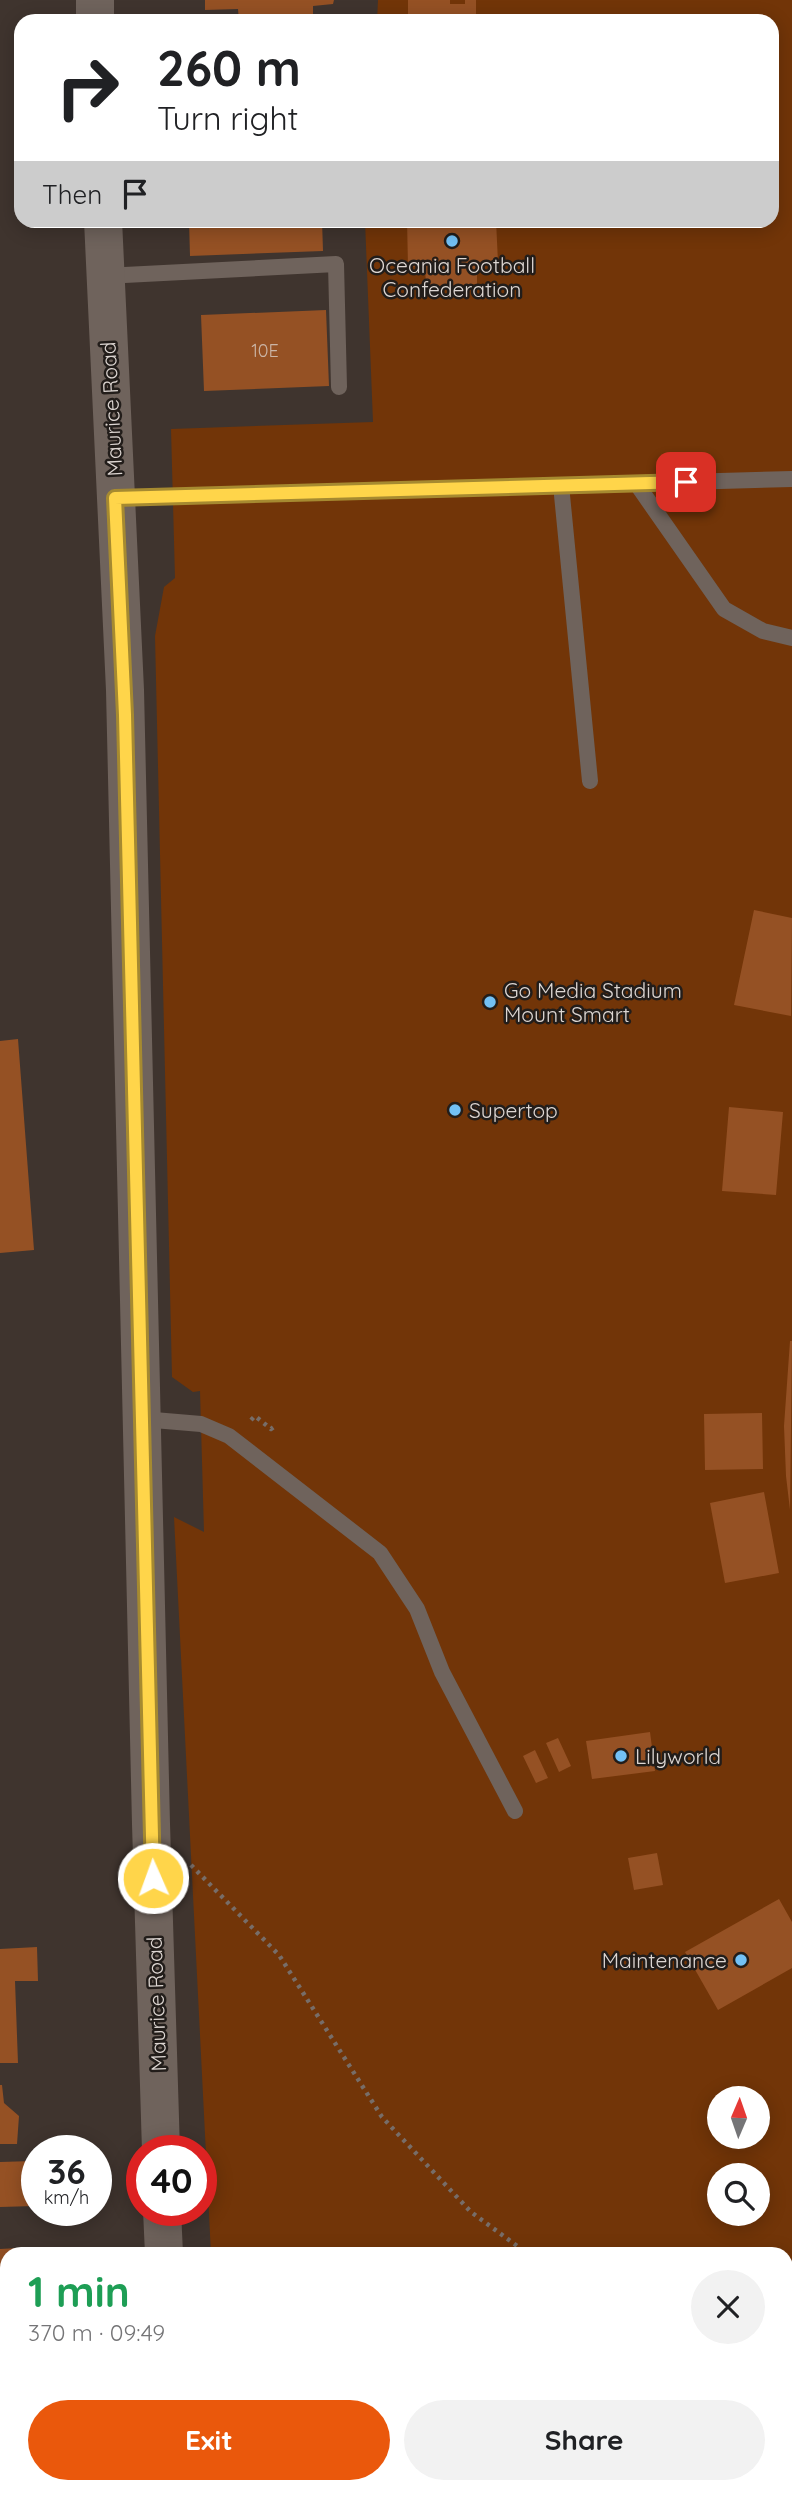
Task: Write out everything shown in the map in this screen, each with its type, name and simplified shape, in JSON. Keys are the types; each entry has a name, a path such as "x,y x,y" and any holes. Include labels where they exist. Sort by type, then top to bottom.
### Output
{"street":[{"name":"Maurice Road","path":"103,228 125,690 161,2135"},
{"path":"163,2226 164,2247"}],"lane":[{"path":"105,276 336,264 339,387"},
{"path":"115,498 792,479"},
{"path":"636,483 724,609 763,631 792,638"},
{"path":"561,485 590,780"},
{"path":"142,1419 201,1424 229,1436 380,1553 417,1609 442,1672 516,1811"}],"path":[{"path":"255,1416 271,1429 275,1426"},
{"path":"151,1824 279,1955 383,2116 471,2212 518,2247"}],"shaded area":[{"name":"Go Media Stadium Mount Smart","path":"378,0 792,0 792,2247 211,2247 210,2226 217,2226 217,2135 205,2135 174,1517 204,1532 200,1391 193,1392 172,1377 155,636 164,587 175,578 171,429 373,422 365,228 779,228 779,14 377,14"}],"building":[{"path":"205,0 334,0 333,4 313,6 313,14 238,14 238,9 205,10"},
{"path":"408,0 450,0 450,4 465,4 465,0 476,0 476,14 408,14"},
{"path":"189,228 322,228 323,251 190,256"},
{"name":"Oceania Football Confederation","path":"407,228 496,228 498,262 477,264 477,284 426,287 425,266 408,267"},
{"path":"326,310 329,386 204,391 201,315"},
{"path":"754,910 792,918 791,1016 734,1005"},
{"path":"18,1039 34,1250 0,1253 0,1041"},
{"path":"729,1107 783,1112 776,1195 722,1191"},
{"path":"792,1341 790,1510 784,1426"},
{"path":"762,1413 763,1469 705,1470 704,1414"},
{"path":"764,1492 779,1573 725,1583 710,1503"},
{"name":"Lilyworld","path":"650,1732 655,1771 592,1779 586,1741"},
{"path":"558,1738 571,1766 559,1772 546,1743"},
{"path":"535,1750 548,1778 536,1783 523,1756"},
{"path":"657,1853 663,1885 634,1890 628,1858"},
{"name":"Maintenance","path":"779,1899 792,1922 792,1968 718,2010 685,1952"},
{"path":"37,1947 38,1981 15,1981 18,2063 0,2063 0,1949"},
{"path":"0,2085 4,2103 19,2116 17,2144 0,2144"},
{"path":"21,2161 21,2206 0,2207 0,2162"}],"place":[{"name":"Oceania Football Confederation","path":"452,241"},
{"name":"Go Media Stadium Mount Smart","path":"490,1002"},
{"name":"Supertop","path":"455,1110"},
{"name":"Lilyworld","path":"621,1756"},
{"name":"Maintenance","path":"741,1960"}],"route":[{"path":"153,1878 125,715 115,498 686,482"}]}
